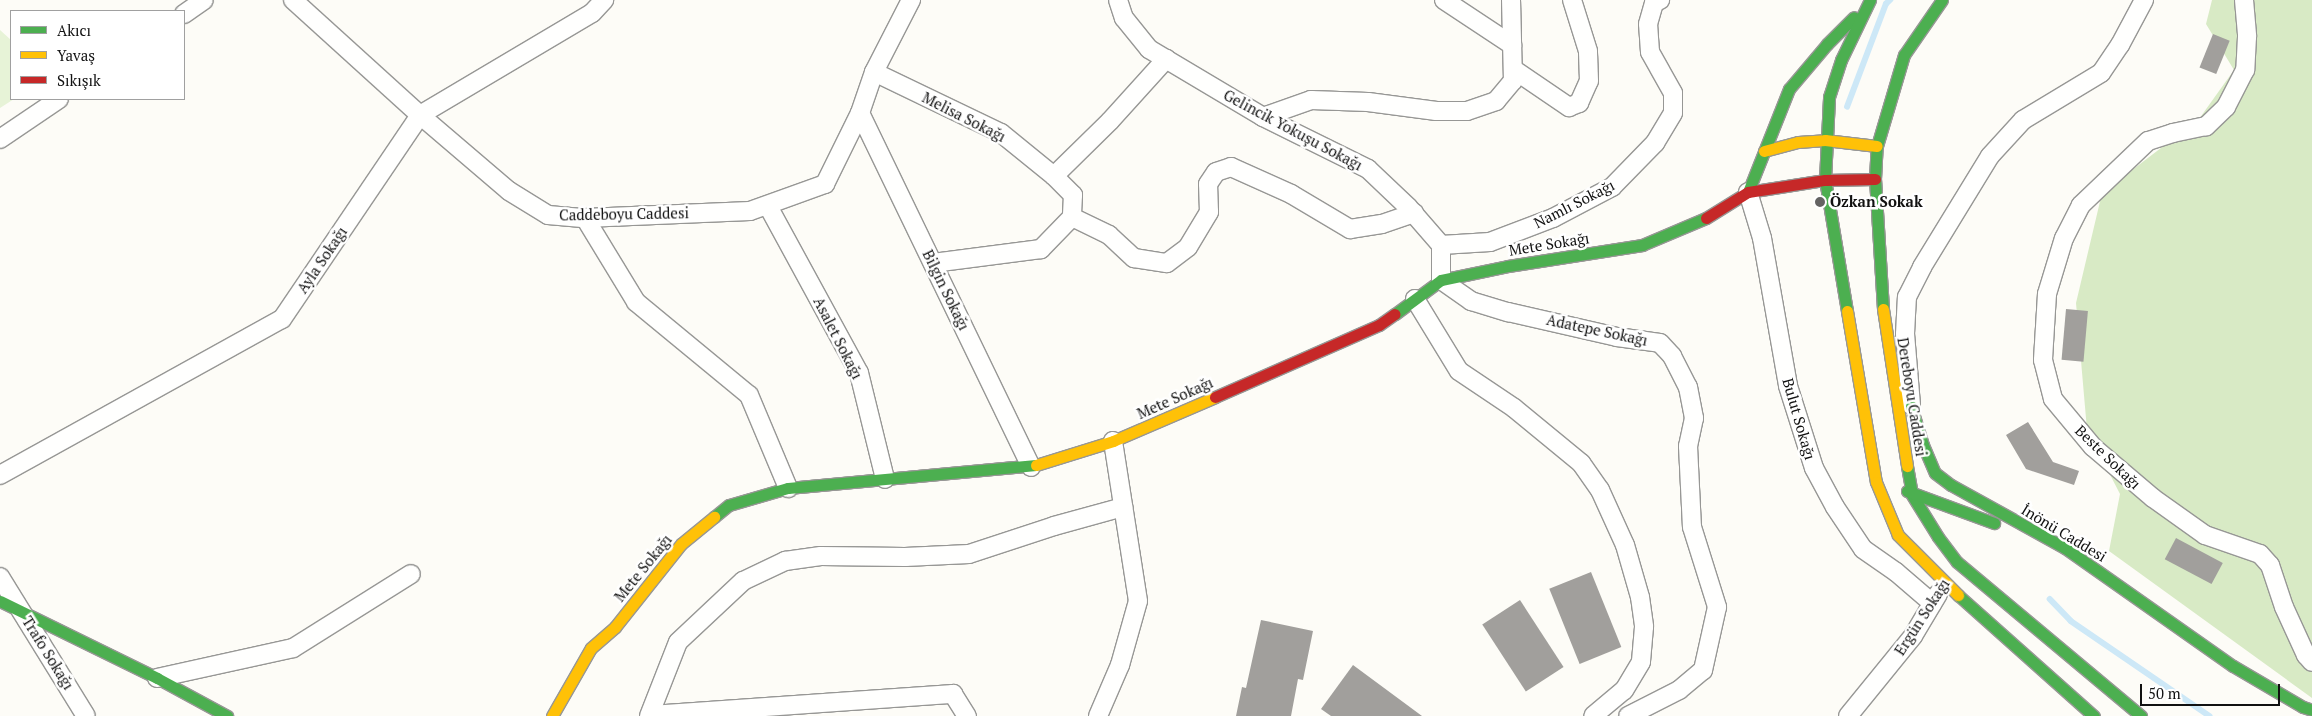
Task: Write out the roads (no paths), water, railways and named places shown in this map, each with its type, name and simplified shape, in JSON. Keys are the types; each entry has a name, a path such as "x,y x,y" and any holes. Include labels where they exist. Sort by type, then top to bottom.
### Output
{"main road":[{"name":"Dereboyu Caddesi","path":"1942,0 1904,55 1877,146 1875,179 1881,296 1912,494 1938,537 1957,562 2141,716"},
{"path":"1869,1 1841,60 1829,97 1825,140 1825,180 1876,482 1898,535 1945,584 2094,716"},
{"path":"1748,192 1789,89 1827,44 1869,1"},
{"path":"1764,151 1798,142 1825,140 1877,146"},
{"name":"Mete Sokağı","path":"552,716 591,648 615,627 682,544 729,504 788,488 1031,467 1113,441 1379,325 1441,280 1508,266 1642,245 1702,221 1748,192 1825,180 1875,179"},
{"name":"İnönü Caddesi","path":"1884,318 1923,445 1935,473 1951,486 2065,548 2233,666 2303,707 2312,710"},
{"path":"1873,466 1912,494 2065,548"},
{"path":"1966,524 1987,520"},
{"path":"1953,538 1957,562"},
{"name":"Trafo Sokağı","path":"0,601 20,609"},
{"path":"20,609 92,647 157,678 227,716"}],"street":[{"path":"185,13 204,0"},
{"name":"Caddeboyu Caddesi","path":"293,0 420,115 517,196 548,215 585,218 750,211 825,184 860,113 874,72 911,0"},
{"name":"Ayla Sokağı","path":"0,475 282,319 420,115 592,13 604,0"},
{"name":"Gelincik Yokuşu Sokağı","path":"1118,0 1124,18 1149,49 1263,117 1368,170 1414,213 1441,245"},
{"path":"1444,0 1512,45"},
{"path":"1263,117 1311,100 1368,102 1436,111 1467,111 1496,101 1514,81 1511,0"},
{"path":"1513,69 1569,107 1580,103 1589,81 1588,51 1572,0"},
{"name":"Namlı Sokağı","path":"1441,245 1490,242 1553,218 1612,187 1655,143 1673,113 1673,93 1650,52 1648,24 1654,3 1660,0"},
{"path":"1911,405 1905,334 1907,297 1922,267 1990,156 2023,120 2101,73 2120,45 2144,0"},
{"name":"Beste Sokağı","path":"2244,0 2247,37 2245,70 2226,107 2206,126 2148,141 2081,205 2064,238 2047,294 2043,360 2053,399 2093,447 2153,498 2205,535 2260,554 2270,565 2284,606 2306,655 2312,662"},
{"path":"1054,176 1110,121 1166,59"},
{"name":"Melisa Sokağı","path":"874,72 1001,133 1054,176 1073,195 1072,216"},
{"path":"0,139 58,100"},
{"name":"Bilgin Sokağı","path":"860,113 1031,467"},
{"path":"933,263 1041,249 1072,216 1109,235 1134,258 1167,263 1188,246 1209,212 1208,184 1216,172 1231,167 1290,194 1350,229 1382,224 1414,213"},
{"name":"Bulut Sokağı","path":"1748,192 1762,238 1788,386 1814,468 1835,507 1863,549 1896,572 1932,603"},
{"name":"Asalet Sokağı","path":"768,206 860,373 885,479"},
{"path":"585,218 636,302 749,395 788,488"},
{"path":"1441,245 1441,280"},
{"name":"Adatepe Sokağı","path":"1441,280 1471,301 1508,312 1617,337 1660,343 1672,356 1688,387 1694,418 1688,446 1692,526 1717,607 1713,631 1703,670 1680,690 1628,716"},
{"path":"1416,299 1459,371 1514,408 1581,463 1600,490 1625,544 1640,596 1644,627 1641,662 1624,690 1593,716"},
{"path":"1098,716 1120,665 1138,601 1113,441"},
{"path":"967,716 953,694 650,715 678,642 743,580 785,561 821,556 905,557 969,554 1054,526 1123,507"},
{"name":"Ergün Sokağı","path":"1848,716 1913,636 1957,562"},
{"path":"157,678 293,648 411,574"},
{"path":"0,577 20,609"},
{"name":"Trafo Sokağı","path":"20,609 86,716"}],"waterway":[{"path":"1847,107 1886,4 1890,0"},
{"path":"2050,599 2071,621 2210,716"}],"place":[{"name":"Özkan Sokak","path":"1820,202"}]}
